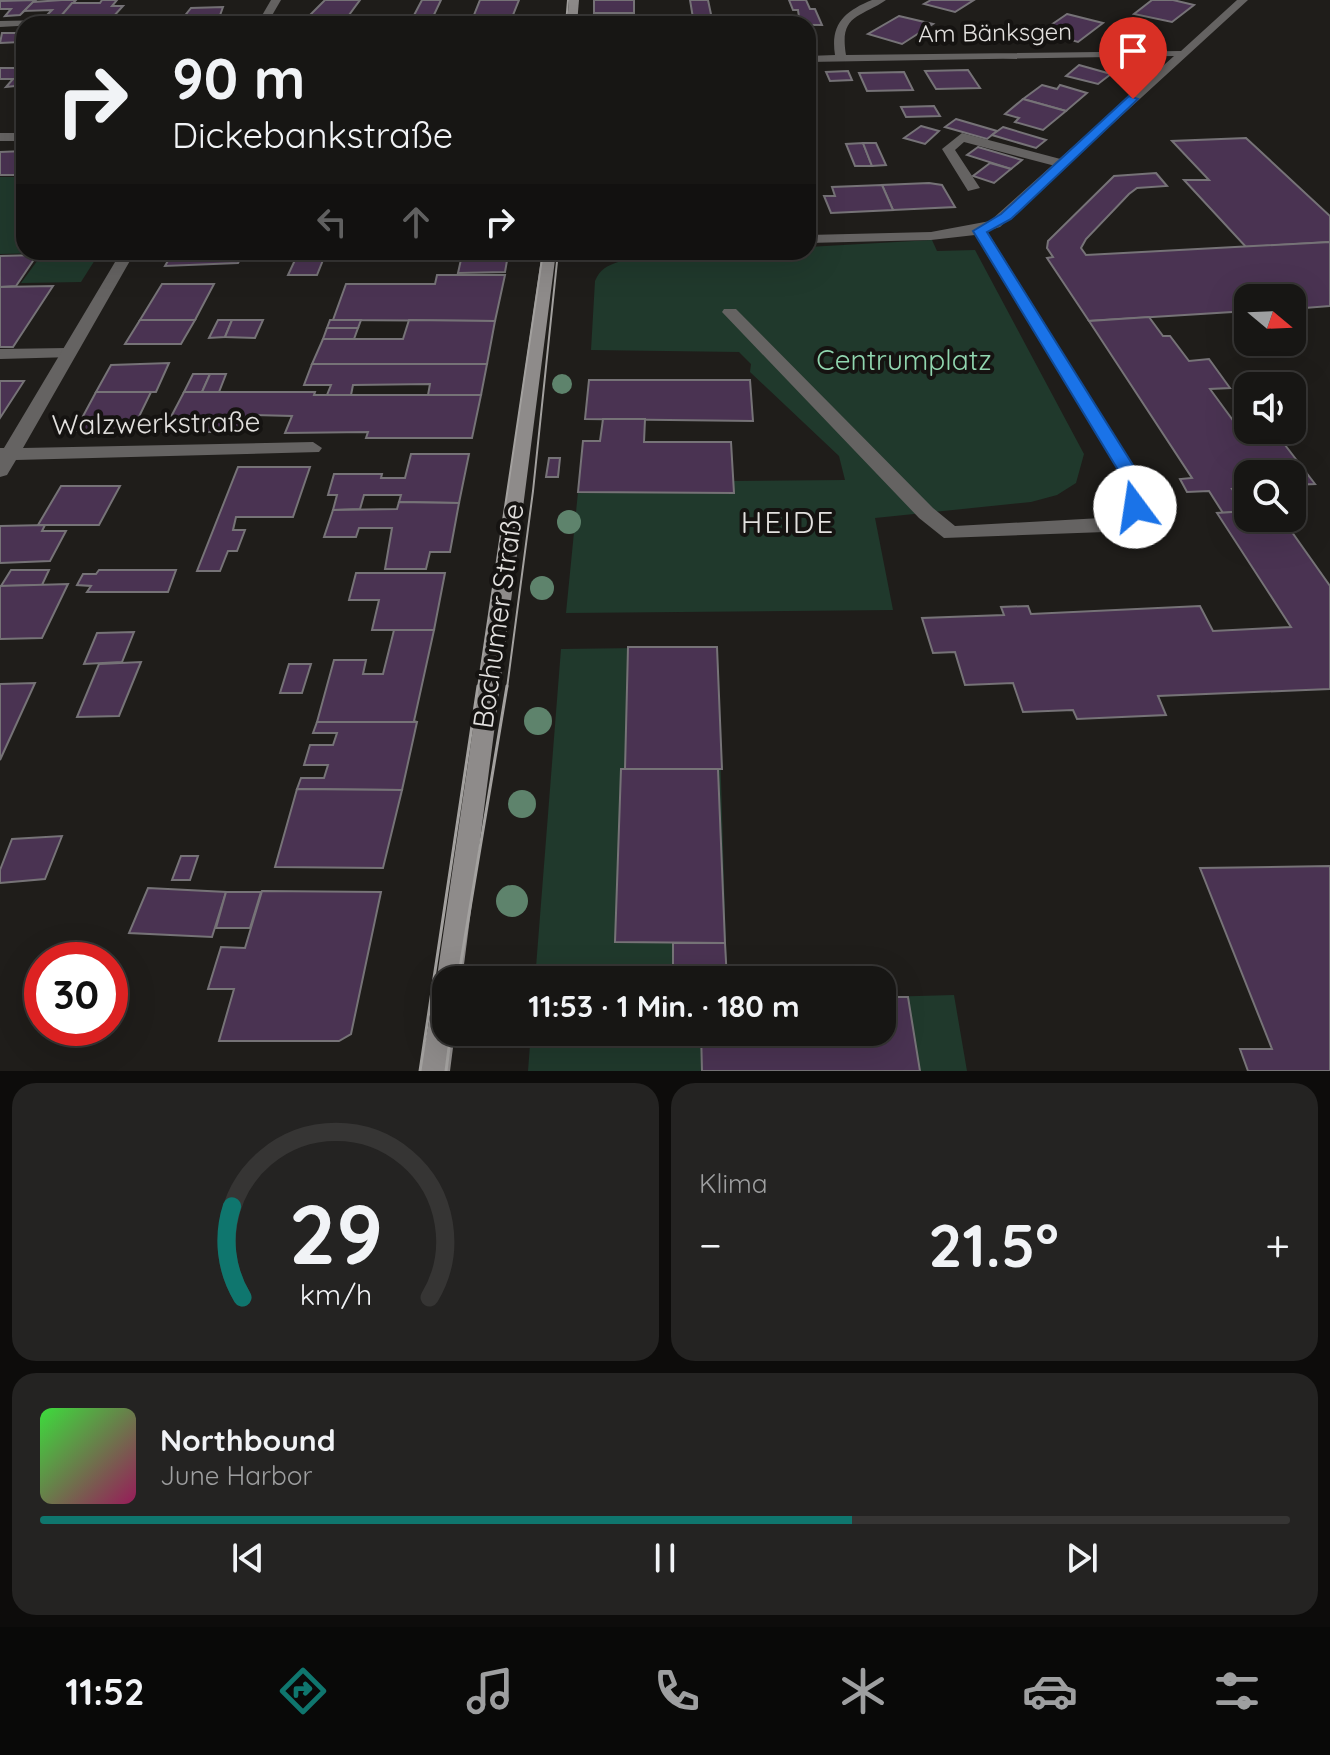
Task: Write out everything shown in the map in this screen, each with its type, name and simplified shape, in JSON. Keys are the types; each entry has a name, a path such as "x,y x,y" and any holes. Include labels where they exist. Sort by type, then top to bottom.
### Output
{"main road":[{"name":"Bochumer Straße","path":"450,966 548,260"},
{"path":"435,1071 439,1046"}],"street":[{"path":"841,58 836,38 841,24 881,0"},
{"path":"816,239 980,231 1006,216 1243,0"},
{"name":"Am Bänksgen","path":"816,59 1182,54"},
{"path":"973,188 948,149 962,137 1063,164"},
{"path":"730,312 926,513 951,533 1105,525 1135,507 1127,470 980,231"},
{"path":"0,471 5,454 123,260"},
{"path":"0,354 67,353"},
{"name":"Walzwerkstraße","path":"5,454 313,448"}],"green space":[{"path":"0,177 16,177 16,254 0,254"},
{"name":"Centrumplatz","path":"932,240 937,251 975,250 1084,454 1076,483 1057,495 1031,502 875,518 893,610 566,613 578,492 733,481 845,480 839,456 750,372 751,364 739,352 591,350 595,281 602,271 618,262 816,260 816,247"},
{"path":"38,260 95,260 81,282 21,283"},
{"path":"717,647 727,966 536,966 561,649"},
{"path":"954,995 967,1071 528,1071 530,1046 896,1046 896,997"}],"building":[{"path":"36,0 20,15 5,16 11,9 0,9 0,1"},
{"path":"76,0 61,16 46,16 52,10 24,11 33,2"},
{"path":"102,0 117,0 112,6 123,6 114,16 61,16 72,3 100,3"},
{"path":"325,0 360,0 349,15 310,15"},
{"path":"422,0 441,0 433,16 414,16"},
{"path":"480,0 519,0 513,16 474,16"},
{"path":"594,0 634,0 634,13 594,13"},
{"path":"690,0 708,0 711,16 693,16"},
{"path":"789,0 806,0 810,9 815,9 822,25 816,25 816,16 799,16 798,10 793,10"},
{"path":"931,0 974,0 955,12 924,4"},
{"path":"1152,0 1173,0 1194,5 1172,22 1134,14"},
{"path":"223,7 220,16 185,16 191,8"},
{"path":"594,13 634,13 634,16 594,16"},
{"path":"1067,14 1103,23 1078,42 1036,30 1042,26 1048,27"},
{"path":"899,16 933,24 902,44 868,34"},
{"path":"2,33 16,33 16,42 0,43"},
{"path":"1079,65 1111,74 1098,84 1066,76"},
{"path":"0,68 16,68 16,86 6,87 13,79 0,79"},
{"path":"968,70 980,88 936,89 925,71"},
{"path":"848,71 852,80 830,81 826,72"},
{"path":"904,72 913,90 867,91 859,73"},
{"path":"1042,85 1057,89 1060,85 1087,93 1066,111 1023,99"},
{"path":"1023,99 1066,111 1043,130 1015,122 1019,118 1005,114"},
{"path":"934,106 940,116 906,117 901,107"},
{"path":"956,119 997,131 987,139 945,127"},
{"path":"921,126 939,131 925,144 904,138"},
{"path":"1003,127 1046,140 1036,148 992,135"},
{"path":"1246,138 1330,216 1330,242 1246,247 1184,180 1209,180 1172,141"},
{"path":"863,143 872,166 855,166 846,144"},
{"path":"863,143 876,143 886,165 872,166"},
{"path":"978,147 1022,160 1011,169 967,155"},
{"path":"16,151 16,175 0,175 0,152"},
{"path":"990,163 1011,169 994,183 973,176"},
{"path":"1156,173 1167,186 1137,188 1129,194 1086,239 1081,248 1086,255 1330,242 1330,306 1306,308 1306,284 1234,284 1234,312 1089,321 1047,258 1053,257 1047,248 1048,241 1114,176"},
{"path":"882,185 942,185 955,207 893,210"},
{"path":"882,185 893,210 831,213 824,196 835,196 832,187"},
{"path":"0,256 34,260 16,286 0,287"},
{"path":"168,260 240,260 238,263 165,266"},
{"path":"295,260 323,260 317,275 288,275"},
{"path":"461,260 507,260 505,272 458,273"},
{"path":"437,275 505,275 495,321 333,320 346,284 435,284"},
{"path":"162,284 214,284 195,320 140,320"},
{"path":"53,286 13,347 0,347 0,287"},
{"path":"1149,317 1163,336 1170,336 1189,361 1209,359 1230,388 1210,389 1234,422 1234,444 1284,444 1297,460 1234,460 1234,512 1223,513 1209,491 1187,492 1180,479 1192,478 1089,321"},
{"path":"140,320 195,320 181,344 125,344"},
{"path":"218,320 232,320 225,337 209,338"},
{"path":"232,320 263,320 255,338 225,337"},
{"path":"330,320 361,320 358,328 327,328"},
{"path":"409,320 495,321 487,364 312,364 323,339 403,339"},
{"path":"327,328 358,328 354,339 323,339"},
{"path":"169,363 156,392 96,392 111,365"},
{"path":"312,364 487,364 481,395 428,395 430,384 353,385 351,395 327,395 331,385 304,385"},
{"path":"193,374 210,374 202,392 184,392"},
{"path":"210,374 226,374 219,392 202,392"},
{"path":"589,380 750,380 753,421 585,419"},
{"path":"0,381 24,381 0,418"},
{"path":"96,392 151,392 132,431 75,431"},
{"path":"184,392 481,395 472,438 366,438 368,432 285,433 292,416 249,415 241,432 163,432"},
{"path":"603,419 645,419 644,442 731,442 734,493 578,492 583,441 600,441"},
{"path":"411,454 469,454 459,503 399,502 401,495 364,495 360,509 333,510 337,495 328,495 334,474 382,474 381,478 405,478"},
{"path":"549,458 560,458 558,477 546,477"},
{"path":"238,467 310,467 293,517 236,517 233,530 245,530 237,551 228,551 220,571 197,571"},
{"path":"1306,472 1315,484 1306,484"},
{"path":"61,486 120,486 99,525 38,525"},
{"path":"399,502 459,503 450,552 430,552 426,569 385,569 392,528 359,528 356,537 324,537 333,510 397,509"},
{"path":"1234,512 1234,532 1292,532 1330,586 1330,689 1158,696 1166,715 1077,719 1073,710 1023,712 1013,683 965,685 955,652 933,653 922,618 1004,615 1001,607 1028,606 1031,614 1200,606 1213,631 1291,627 1217,513"},
{"path":"45,525 42,531 66,531 50,561 0,563 0,526"},
{"path":"11,570 49,570 42,585 1,586"},
{"path":"99,570 176,570 168,592 87,592 91,586 77,585 83,574 96,574"},
{"path":"356,573 445,573 434,630 372,630 379,600 349,600"},
{"path":"68,584 42,638 0,639 0,586"},
{"path":"394,630 434,630 414,721 417,722 317,722 334,660 366,660 363,674 383,674"},
{"path":"134,632 122,662 84,664 97,633"},
{"path":"628,647 717,647 722,769 625,769"},
{"path":"141,662 119,716 77,717 99,664"},
{"path":"289,664 311,664 302,693 280,693"},
{"path":"35,683 0,760 0,684"},
{"path":"317,722 417,722 402,790 297,789 301,778 324,778 328,765 304,765 310,745 333,745 337,733 313,733"},
{"path":"621,769 718,769 725,943 615,942"},
{"path":"297,789 402,790 383,868 275,867"},
{"path":"62,836 45,879 0,883 0,870 12,839"},
{"path":"181,856 198,856 190,880 172,880"},
{"path":"1330,866 1330,1071 1248,1071 1240,1049 1272,1049 1200,868"},
{"path":"148,888 226,892 212,937 129,933"},
{"path":"262,891 381,892 351,1034 339,1041 219,1041 234,989 208,989 221,947 245,948"},
{"path":"226,892 261,892 250,928 216,928"},
{"path":"673,943 725,943 726,966 673,966"},
{"path":"896,997 908,997 920,1071 702,1071 701,1046 896,1046"}],"tram line":[{"path":"567,16 568,0"},
{"path":"478,688 542,260"},
{"path":"507,688 533,491 557,260"},
{"path":"420,1071 478,686"},
{"path":"460,966 507,686"},
{"path":"446,1071 449,1046"}],"district":[{"name":"HEIDE","path":"788,523"}],"route":[{"path":"1133,99 1006,216 980,231 1127,470 1135,507"}]}
